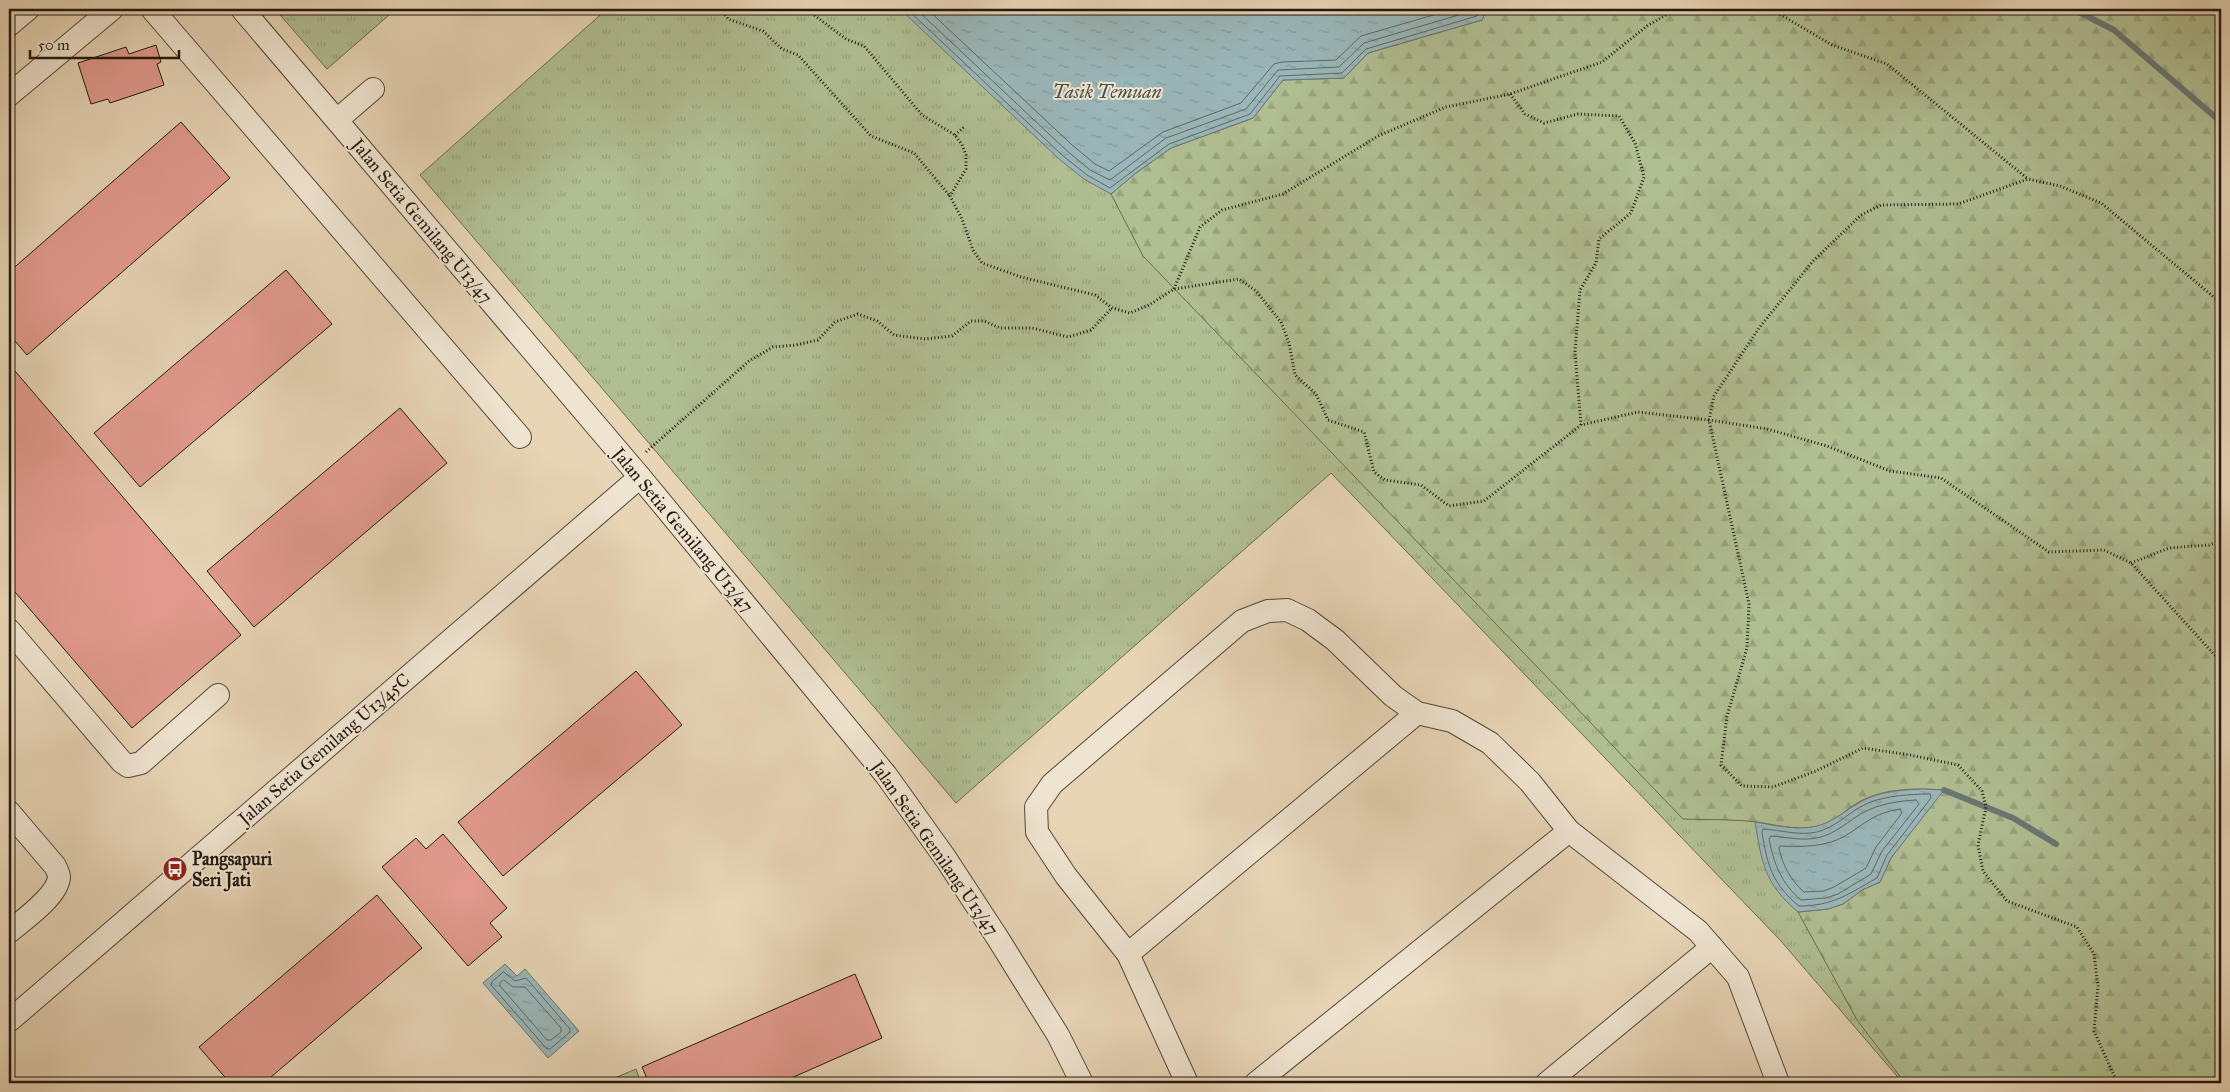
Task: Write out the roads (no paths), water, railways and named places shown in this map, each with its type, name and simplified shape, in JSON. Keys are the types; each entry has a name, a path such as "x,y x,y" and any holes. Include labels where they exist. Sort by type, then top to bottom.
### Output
{"street":[{"path":"9,25 28,9"},
{"path":"9,95 112,9"},
{"path":"152,9 520,437"},
{"name":"Jalan Setia Gemilang U13/47","path":"242,9 635,472 886,775 946,859 998,937 1058,1035 1082,1083"},
{"path":"337,120 373,89"},
{"name":"Jalan Setia Gemilang U13/45C","path":"9,1021 635,472"},
{"path":"1187,1083 1128,954 1066,876 1037,832 1036,807 1052,784 1242,621 1268,611 1287,610 1308,620 1335,640 1393,696 1417,713 1452,721 1490,743 1530,782 1569,832 1698,931 1738,977 1778,1083"},
{"path":"9,630 122,762 128,766 141,763 218,695"},
{"path":"1128,954 1417,713"},
{"path":"9,812 55,866 59,876 56,888 49,897 9,932"},
{"path":"1256,1083 1569,832"},
{"path":"1547,1083 1712,947"}],"water":[{"name":"Tasik Temuan","path":"900,9 1487,9 1482,20 1368,53 1344,78 1283,80 1253,118 1171,148 1111,194 1084,179 1059,159"},
{"path":"1944,790 1891,858 1880,882 1862,890 1843,904 1828,909 1798,912 1771,882 1763,861 1755,822 1794,828 1817,826 1873,796 1898,791"},
{"path":"505,964 517,976 525,969 579,1031 548,1058 483,983"}],"waterway":[{"path":"2073,9 2114,30 2221,122"},
{"path":"1944,790 2013,818 2056,844"}],"place":[{"name":"Pangsapuri Seri Jati","path":"175,869"}]}
